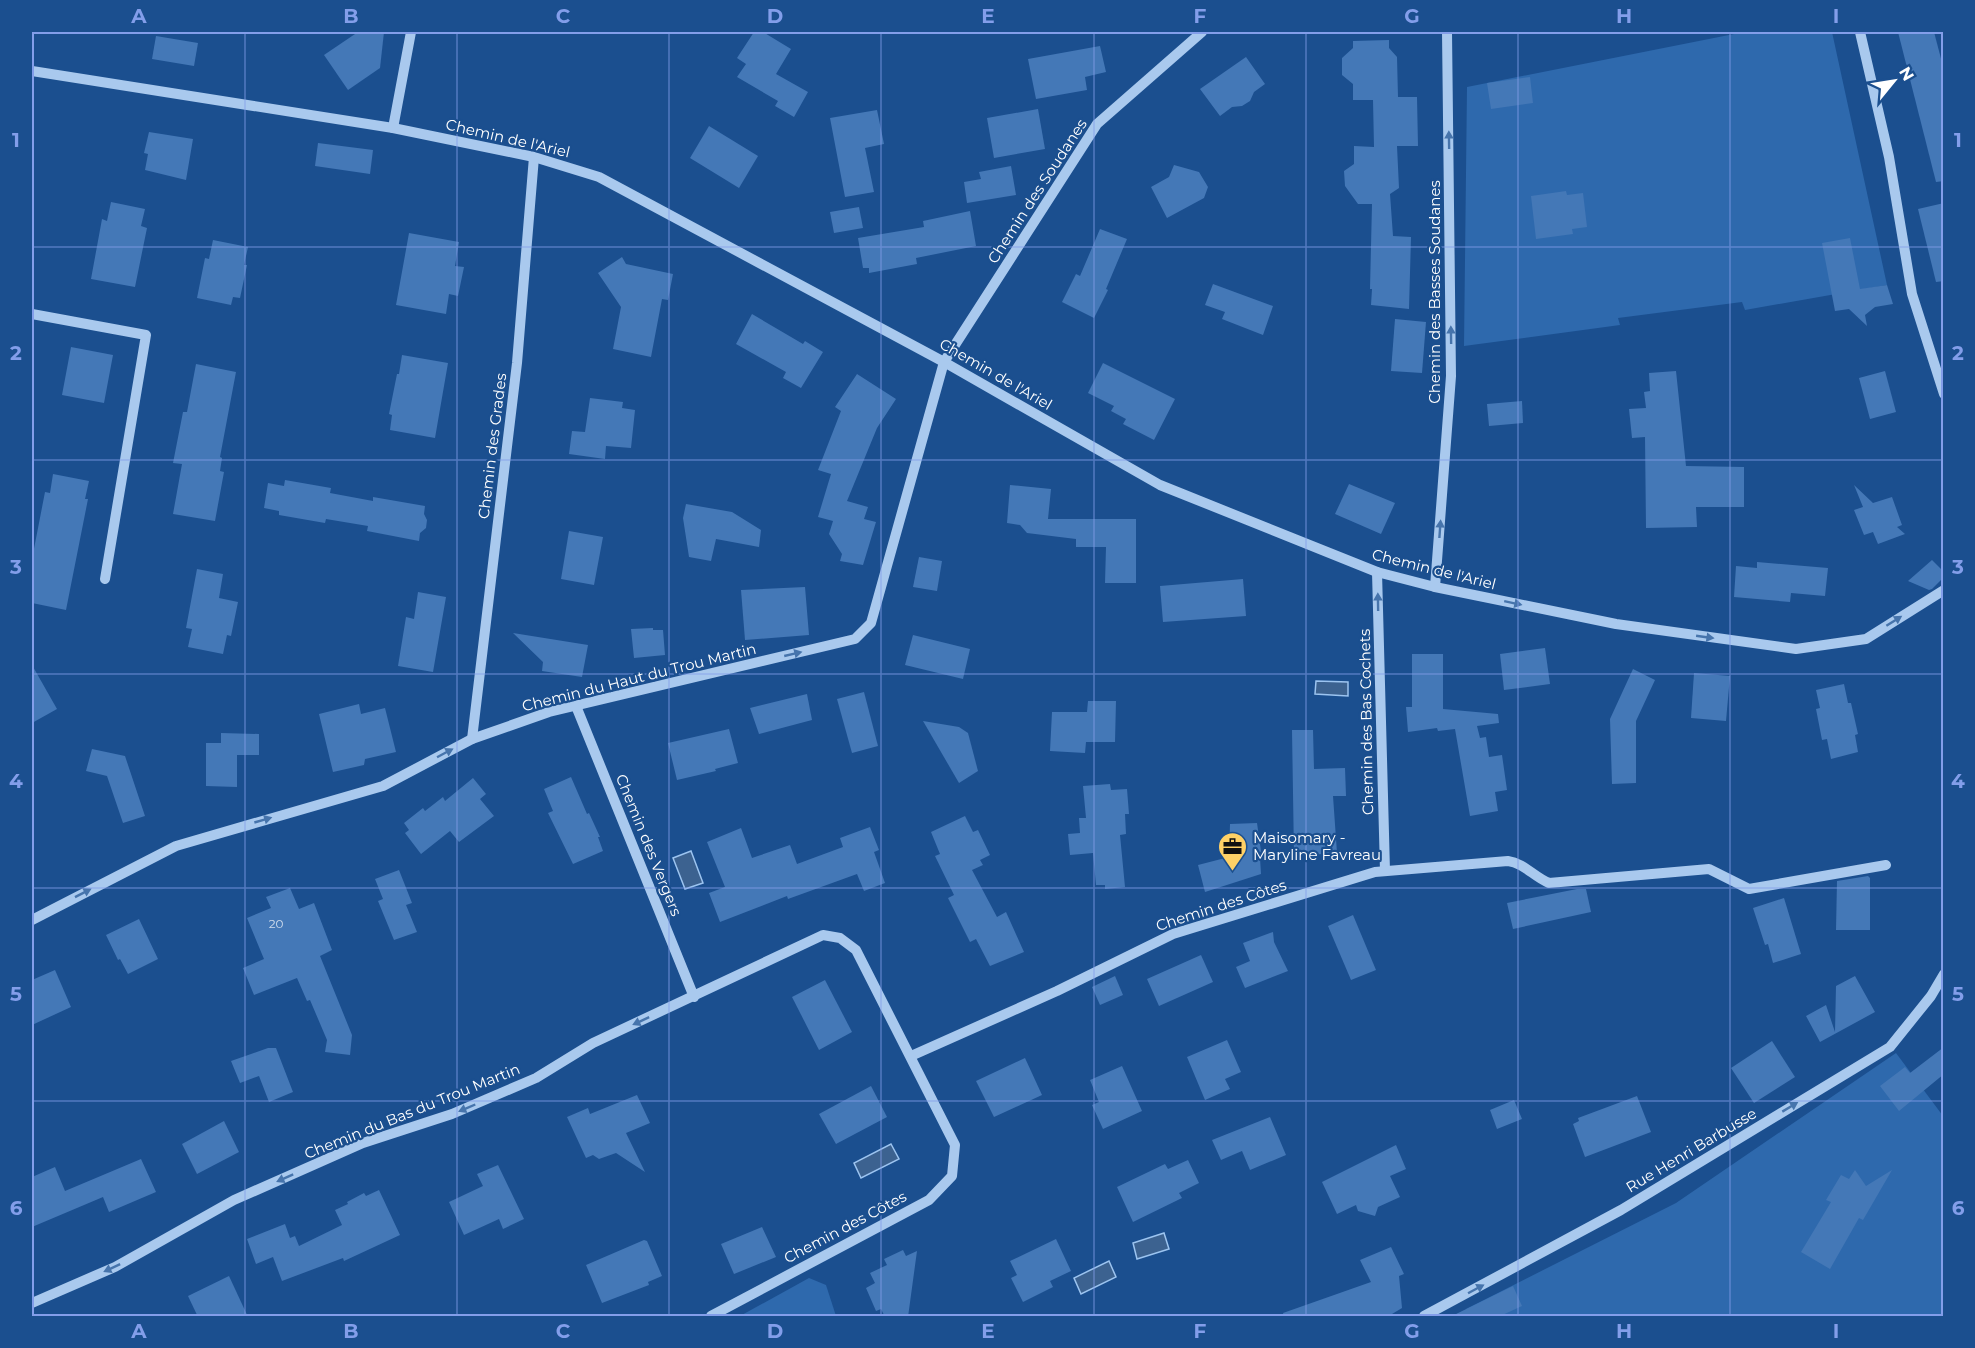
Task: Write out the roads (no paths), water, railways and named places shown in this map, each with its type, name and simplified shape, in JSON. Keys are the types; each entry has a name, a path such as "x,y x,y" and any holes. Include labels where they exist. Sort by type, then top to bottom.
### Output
{"street":[{"path":"393,128 411,32"},
{"name":"Chemin des Soudanes","path":"944,362 1097,124 1202,32"},
{"name":"Chemin des Basses Soudanes","path":"1435,587 1451,376 1447,32"},
{"path":"1860,32 1889,157 1912,294 1944,394"},
{"name":"Chemin de l'Ariel","path":"32,71 393,128 534,157 599,177 944,362 1160,485 1377,572 1435,587 1616,624 1796,649 1866,639 1944,591"},
{"name":"Chemin des Grades","path":"472,739 517,363 534,157"},
{"path":"32,314 146,335 105,579"},
{"name":"Chemin du Haut du Trou Martin","path":"32,920 176,846 382,786 472,739 549,712 855,639 871,622 944,362"},
{"name":"Chemin des Bas Cochets","path":"1377,572 1384,871"},
{"name":"Chemin des Vergers","path":"576,706 694,996"},
{"name":"Chemin des Côtes","path":"711,1317 929,1200 952,1176 955,1145 911,1056 1057,991 1173,934 1384,871 1508,861 1518,862 1537,878 1550,883 1710,869 1749,889 1886,865"},
{"name":"Chemin du Bas du Trou Martin","path":"32,1303 115,1267 234,1200 363,1143 452,1114 536,1078 593,1043 823,935 840,938 856,950 911,1056"},
{"name":"Rue Henri Barbusse","path":"1424,1317 1622,1210 1890,1047 1931,996 1944,974"}],"place":[{"name":"Maisomary - Maryline Favreau","path":"1232,872"}]}
